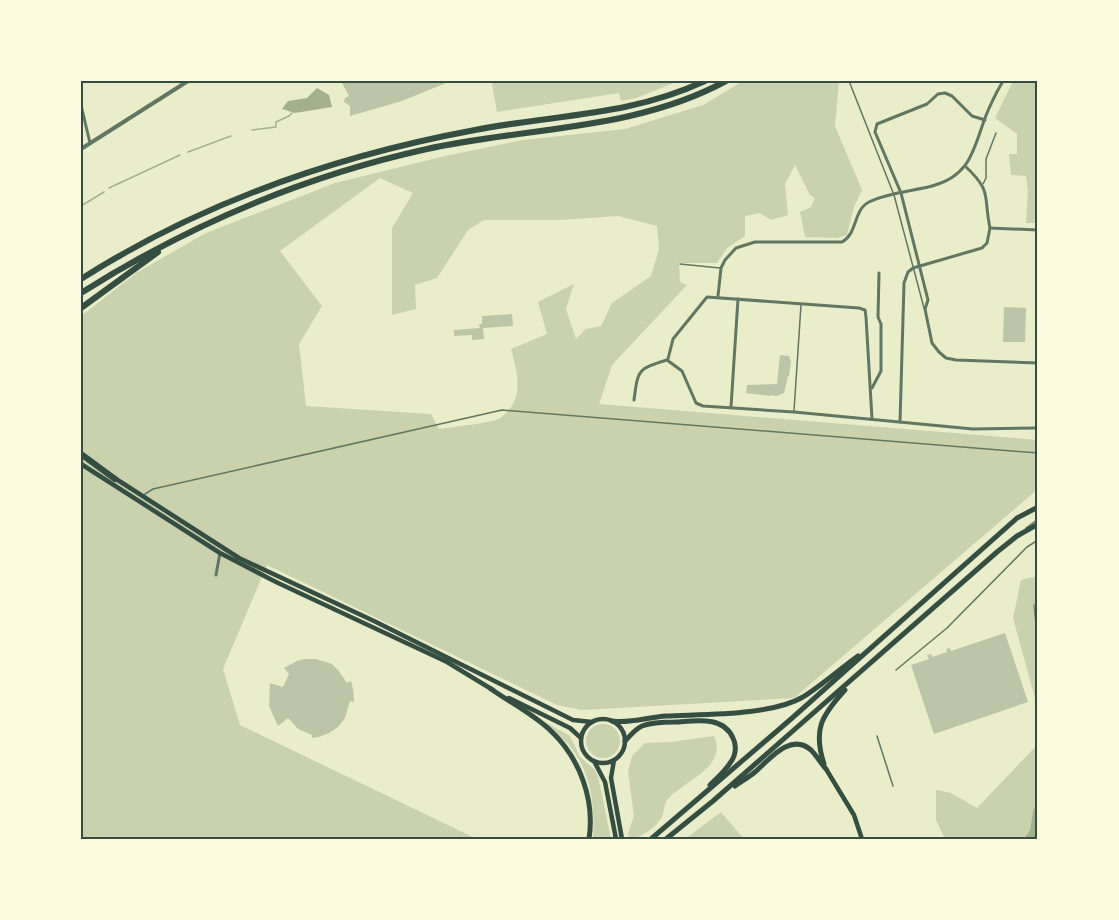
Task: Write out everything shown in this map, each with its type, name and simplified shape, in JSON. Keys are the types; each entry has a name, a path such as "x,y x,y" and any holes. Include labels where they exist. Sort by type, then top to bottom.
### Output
{"highway":[{"path":"81,279 147,241 213,208 308,171 374,151 436,137 630,107 663,98 705,81"},
{"path":"81,293 173,240 253,203 312,181 370,164 458,143 603,122 641,114 676,103 726,81"},
{"path":"81,308 173,240"},
{"path":"81,456 115,479"}],"main road":[{"path":"81,464 220,553 276,582 447,662 551,731 568,750 582,776 590,812 590,839"},
{"path":"115,479 214,544 261,570 374,621 573,720 592,722"},
{"path":"651,839 1017,518 1038,507"},
{"path":"666,839 713,801 1017,536 1038,524"},
{"path":"616,839 605,782 594,761 584,752 581,738 586,726 602,719 628,723 650,717 774,707 801,698 884,637"},
{"path":"825,769 819,748 819,732 826,710 862,671"},
{"path":"490,689 570,728 581,738"},
{"path":"594,761 604,763 614,760 622,752 625,741 642,726 652,723 705,720 716,722 724,726 732,735 736,746 735,755 697,800"},
{"path":"612,721 621,729 625,741"},
{"path":"713,801 752,774 787,745 802,744 810,750 825,769 854,815 862,839"},
{"path":"614,760 611,778 622,839"}],"street":[{"path":"81,149 188,81"},
{"path":"718,296 721,268 736,248 755,242 842,242 852,234 858,214 867,202 946,181 959,172 974,153 985,120 1003,81"},
{"path":"985,120 972,116 948,94 938,94 927,104 877,124 875,132 901,194 928,300 924,309 932,343 946,358 966,361 1038,363"},
{"path":"81,105 90,143"},
{"path":"900,422 904,283 908,272 913,268 985,246 990,228 986,193 965,166"},
{"path":"990,228 1038,230"},
{"path":"871,390 881,371 881,324 878,317 879,273"},
{"path":"667,360 673,339 707,297 718,296 865,310 872,419"},
{"path":"731,407 738,298"},
{"path":"667,360 682,371 696,403 703,406 973,429 1038,428"},
{"path":"634,400 637,376 646,366 667,360"},
{"path":"216,575 220,553"}],"lane":[{"path":"849,81 894,195 924,309"},
{"path":"982,185 986,178 986,159 996,133"},
{"path":"680,264 721,268"},
{"path":"794,412 801,304"},
{"path":"142,496 153,489 502,410 1038,453"},
{"path":"1017,536 1038,519"},
{"path":"896,670 947,628 1027,547 1038,540"},
{"path":"877,736 893,786"}],"shaded area":[{"path":"494,81 679,81 636,98 621,101 619,93 497,112 492,84"},
{"path":"743,81 839,81 835,126 862,190 854,207 847,235 837,238 805,237 800,212 811,207 815,198 810,195 795,165 785,184 788,215 771,220 760,213 745,216 745,236 727,248 717,263 679,263 680,282 687,285 612,365 599,404 1038,440 1038,489 794,698 582,710 557,705 267,565 223,669 240,725 477,839 81,839 81,316 136,273 206,233 335,183 523,140 625,129 703,105","holes":["380,178 413,193 392,228 392,315 416,309 415,285 437,278 468,230 484,220 560,220 618,216 657,226 659,249 651,276 612,303 601,326 586,329 576,339 566,309 574,284 538,302 547,334 511,349 518,386 508,411 496,420 439,429 431,414 306,406 299,344 322,306 280,251"]},
{"path":"1013,81 1038,81 1037,223 1026,223 1028,192 1026,176 1011,175 1009,154 1017,154 1017,134 995,118"},
{"path":"317,88 329,95 332,107 295,113 282,109 288,101 307,98"},
{"path":"1038,576 1038,709 1013,618 1021,580"},
{"path":"543,721 570,736 580,757 594,769 598,776 611,839 593,839 592,801 582,765 568,744"},
{"path":"603,724 615,729 620,741 615,753 603,758 591,753 586,741 591,729"},
{"path":"714,736 717,747 710,765 668,799 662,818 654,827 629,839 628,833 634,816 628,772 632,756 645,743"},
{"path":"1038,744 1038,839 945,839 936,820 936,790 951,793 977,808"},
{"path":"721,812 744,839 685,839"}],"building":[{"path":"341,81 444,81 446,83 402,101 350,116 350,106 344,102 349,96"},
{"path":"1004,307 1026,308 1025,342 1003,342"},
{"path":"512,314 513,326 483,328 484,339 472,340 472,335 454,336 454,330 480,328 482,316"},
{"path":"780,355 789,356 791,362 784,393 771,396 746,393 747,385 777,384"},
{"path":"1005,633 1028,702 934,734 911,665 929,659 927,655 931,654 932,657 947,652 946,649 950,648 951,651"},
{"path":"305,659 316,659 332,664 347,683 351,681 353,689 354,702 350,701 345,718 338,727 329,733 312,738 312,735 298,729 288,718 278,726 269,706 270,683 283,687 289,674 284,668"}],"waterway":[{"path":"252,130 276,127 276,122 292,113"},
{"path":"188,152 231,136"},
{"path":"109,188 180,155"},
{"path":"81,206 104,192"},
{"path":"1030,839 1035,832 1038,812"}],"railway":[{"path":"1034,605 1038,646"}]}
